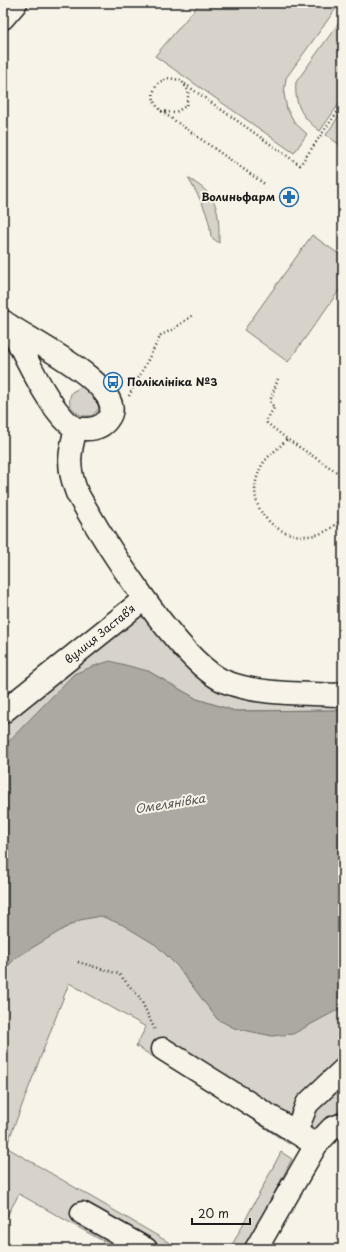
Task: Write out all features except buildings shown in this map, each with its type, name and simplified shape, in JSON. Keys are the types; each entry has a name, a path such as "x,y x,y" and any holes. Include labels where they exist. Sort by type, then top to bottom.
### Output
{"street":[{"path":"3,18 16,3"},
{"path":"5,327 54,352 97,382 106,393 112,406 112,414 106,422 98,427 88,430 76,428 55,407 5,327"},
{"path":"76,428 70,450 69,464 71,477 77,493 144,599"},
{"name":"вулиця Заставʼя","path":"3,712 144,599 182,646 201,666 223,681 246,689 336,695 343,693"},
{"path":"163,1049 316,1145"},
{"path":"296,1132 307,1104 343,1070"},
{"path":"256,1249 316,1145 332,1128 343,1124"},
{"path":"82,1213 146,1249"}],"path":[{"path":"266,186 161,111 153,99 153,92 156,86 167,78 181,80 300,165 343,104"},
{"path":"161,111 167,114 174,113 186,106 189,92 181,80"},
{"path":"112,406 121,403 128,398 162,335 172,330 193,315"},
{"path":"278,379 270,401 274,408 267,419 267,423 287,439 343,476"},
{"path":"287,439 273,451 258,474 255,488 257,502 264,516 274,527 287,534 300,536 315,536 327,532 343,516"},
{"path":"78,962 118,974 140,998 163,1049"}],"shaded area":[{"path":"200,3 340,3 286,78 284,94 287,109 295,123 307,134 294,153 155,56"},
{"path":"343,17 343,98 320,131 308,121 300,110 296,97 296,82"},
{"path":"343,110 343,147 326,135"},
{"path":"188,178 204,189 211,196 214,202 218,215 219,243 211,237 209,221 206,213"},
{"path":"312,235 343,257 343,285 288,362 244,330"},
{"path":"81,387 86,388 99,403 99,408 92,416 82,416 71,406 70,396 72,392"},
{"path":"142,614 146,614 196,666 343,704 343,710 235,711 197,699 148,671 3,747 3,723"},
{"path":"96,905 343,996 343,1063 289,1144 229,1104 136,1046 146,1027 69,983 6,1147 180,1249 165,1249 79,1201 71,1214 133,1249 117,1249 19,1194 3,1223 3,953"},
{"path":"343,1076 343,1106 312,1139 301,1131 311,1107"},
{"path":"281,1152 292,1159 245,1249 230,1249"}],"water":[{"name":"Омелянівка","path":"110,661 148,671 197,699 235,711 343,710 343,1007 293,1034 272,1036 234,1028 217,1019 178,967 156,945 123,925 101,916 80,920 65,928 17,957 3,971 3,747 74,674"}],"place":[{"name":"Волиньфарм","path":"289,197"},
{"name":"Поліклініка №3","path":"113,382"}]}
